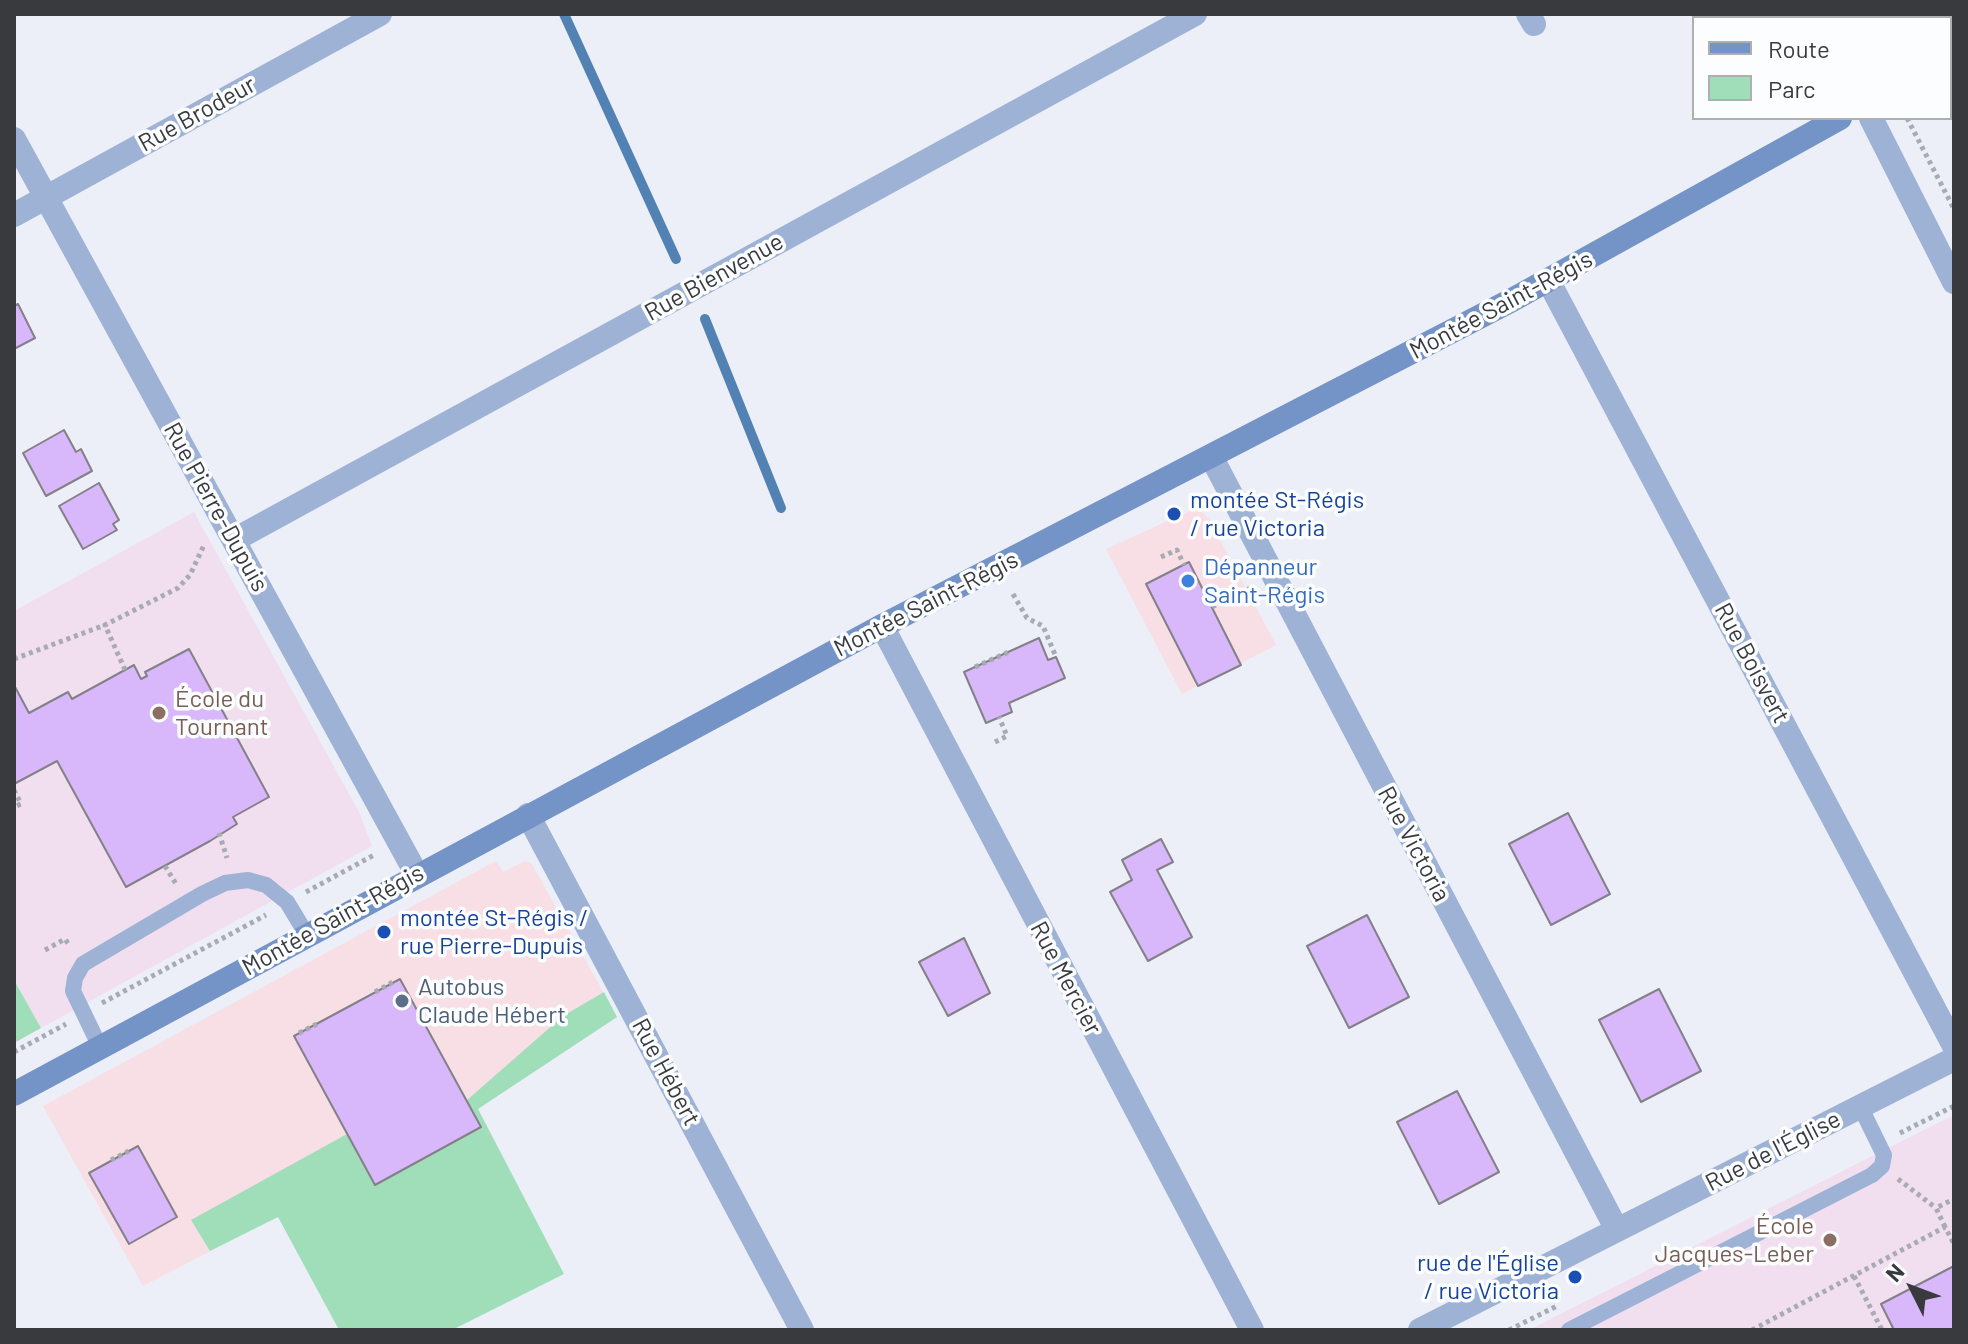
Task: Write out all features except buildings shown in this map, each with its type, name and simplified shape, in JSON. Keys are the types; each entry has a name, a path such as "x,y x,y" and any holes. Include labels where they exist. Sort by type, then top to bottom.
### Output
{"street":[{"name":"Rue Brodeur","path":"14,215 380,14"},
{"name":"Rue Bienvenue","path":"234,540 1195,14"},
{"name":"Montée Saint-Régis","path":"14,1094 882,626 1212,458 1548,280 1836,120"},
{"path":"1872,120 1954,282"},
{"name":"Rue Pierre-Dupuis","path":"14,139 417,875"},
{"name":"Rue Boisvert","path":"1548,280 1954,1046"},
{"name":"Rue Victoria","path":"1212,458 1617,1230"},
{"name":"Rue Mercier","path":"882,626 1252,1330"},
{"name":"Rue Hébert","path":"528,815 802,1330"},
{"name":"Rue de l'Église","path":"1431,1328 1954,1059"}],"lane":[{"path":"100,1047 76,1003 75,978 93,955 225,883 248,880 266,885 287,902 307,935"},
{"path":"1569,1330 1872,1175 1882,1166 1882,1151 1860,1106"}],"path":[{"path":"1908,120 1954,209"},
{"path":"14,659 105,625 178,588 190,575 207,536"},
{"path":"1161,557 1177,550 1184,565"},
{"path":"1212,607 1250,588"},
{"path":"1013,594 1027,618 1043,626 1056,657"},
{"path":"105,625 125,670"},
{"path":"975,667 1011,651"},
{"path":"995,742 1007,736 999,717"},
{"path":"14,790 21,804 14,807"},
{"path":"219,833 228,860"},
{"name":"Montée Saint-Régis","path":"303,894 363,861"},
{"path":"165,866 178,887"},
{"name":"Montée Saint-Régis","path":"98,1006 268,914"},
{"path":"45,950 65,939"},
{"path":"375,992 393,982"},
{"path":"299,1033 319,1023"},
{"path":"14,1052 65,1024"},
{"path":"111,1160 131,1150"},
{"path":"1882,1166 1936,1208 1954,1244"},
{"path":"1936,1208 1954,1199"},
{"path":"1752,1330 1945,1227"},
{"path":"1854,1276 1882,1330"}],"shaded area":[{"path":"1192,510 1202,512 1209,519 1276,645 1182,694 1106,549"},
{"name":"École du Tournant","path":"194,512 360,814 372,846 41,1028 14,980 14,611"},
{"path":"496,861 503,872 525,861 532,864 617,1017 477,1109 481,1127 375,1185 278,1216 143,1286 43,1106"},
{"name":"École Jacques-Leber","path":"1954,1115 1954,1330 1529,1330 1882,1151"}],"green space":[{"path":"14,980 41,1028 14,1043"},
{"path":"604,992 617,1017 478,1109 564,1274 452,1330 339,1330 278,1217 210,1251 191,1220 347,1134 376,1185 481,1127 466,1101 563,1016"}],"waterway":[{"path":"564,14 676,259"},
{"path":"705,319 781,508"}],"place":[{"name":"montée St-Régis / rue Victoria","path":"1174,514"},
{"name":"Dépanneur Saint-Régis","path":"1188,581"},
{"name":"École du Tournant","path":"159,713"},
{"name":"montée St-Régis / rue Pierre-Dupuis","path":"384,932"},
{"name":"Autobus Claude Hébert","path":"402,1001"},
{"name":"École Jacques-Leber","path":"1830,1240"},
{"name":"rue de l'Église / rue Victoria","path":"1575,1277"}]}
